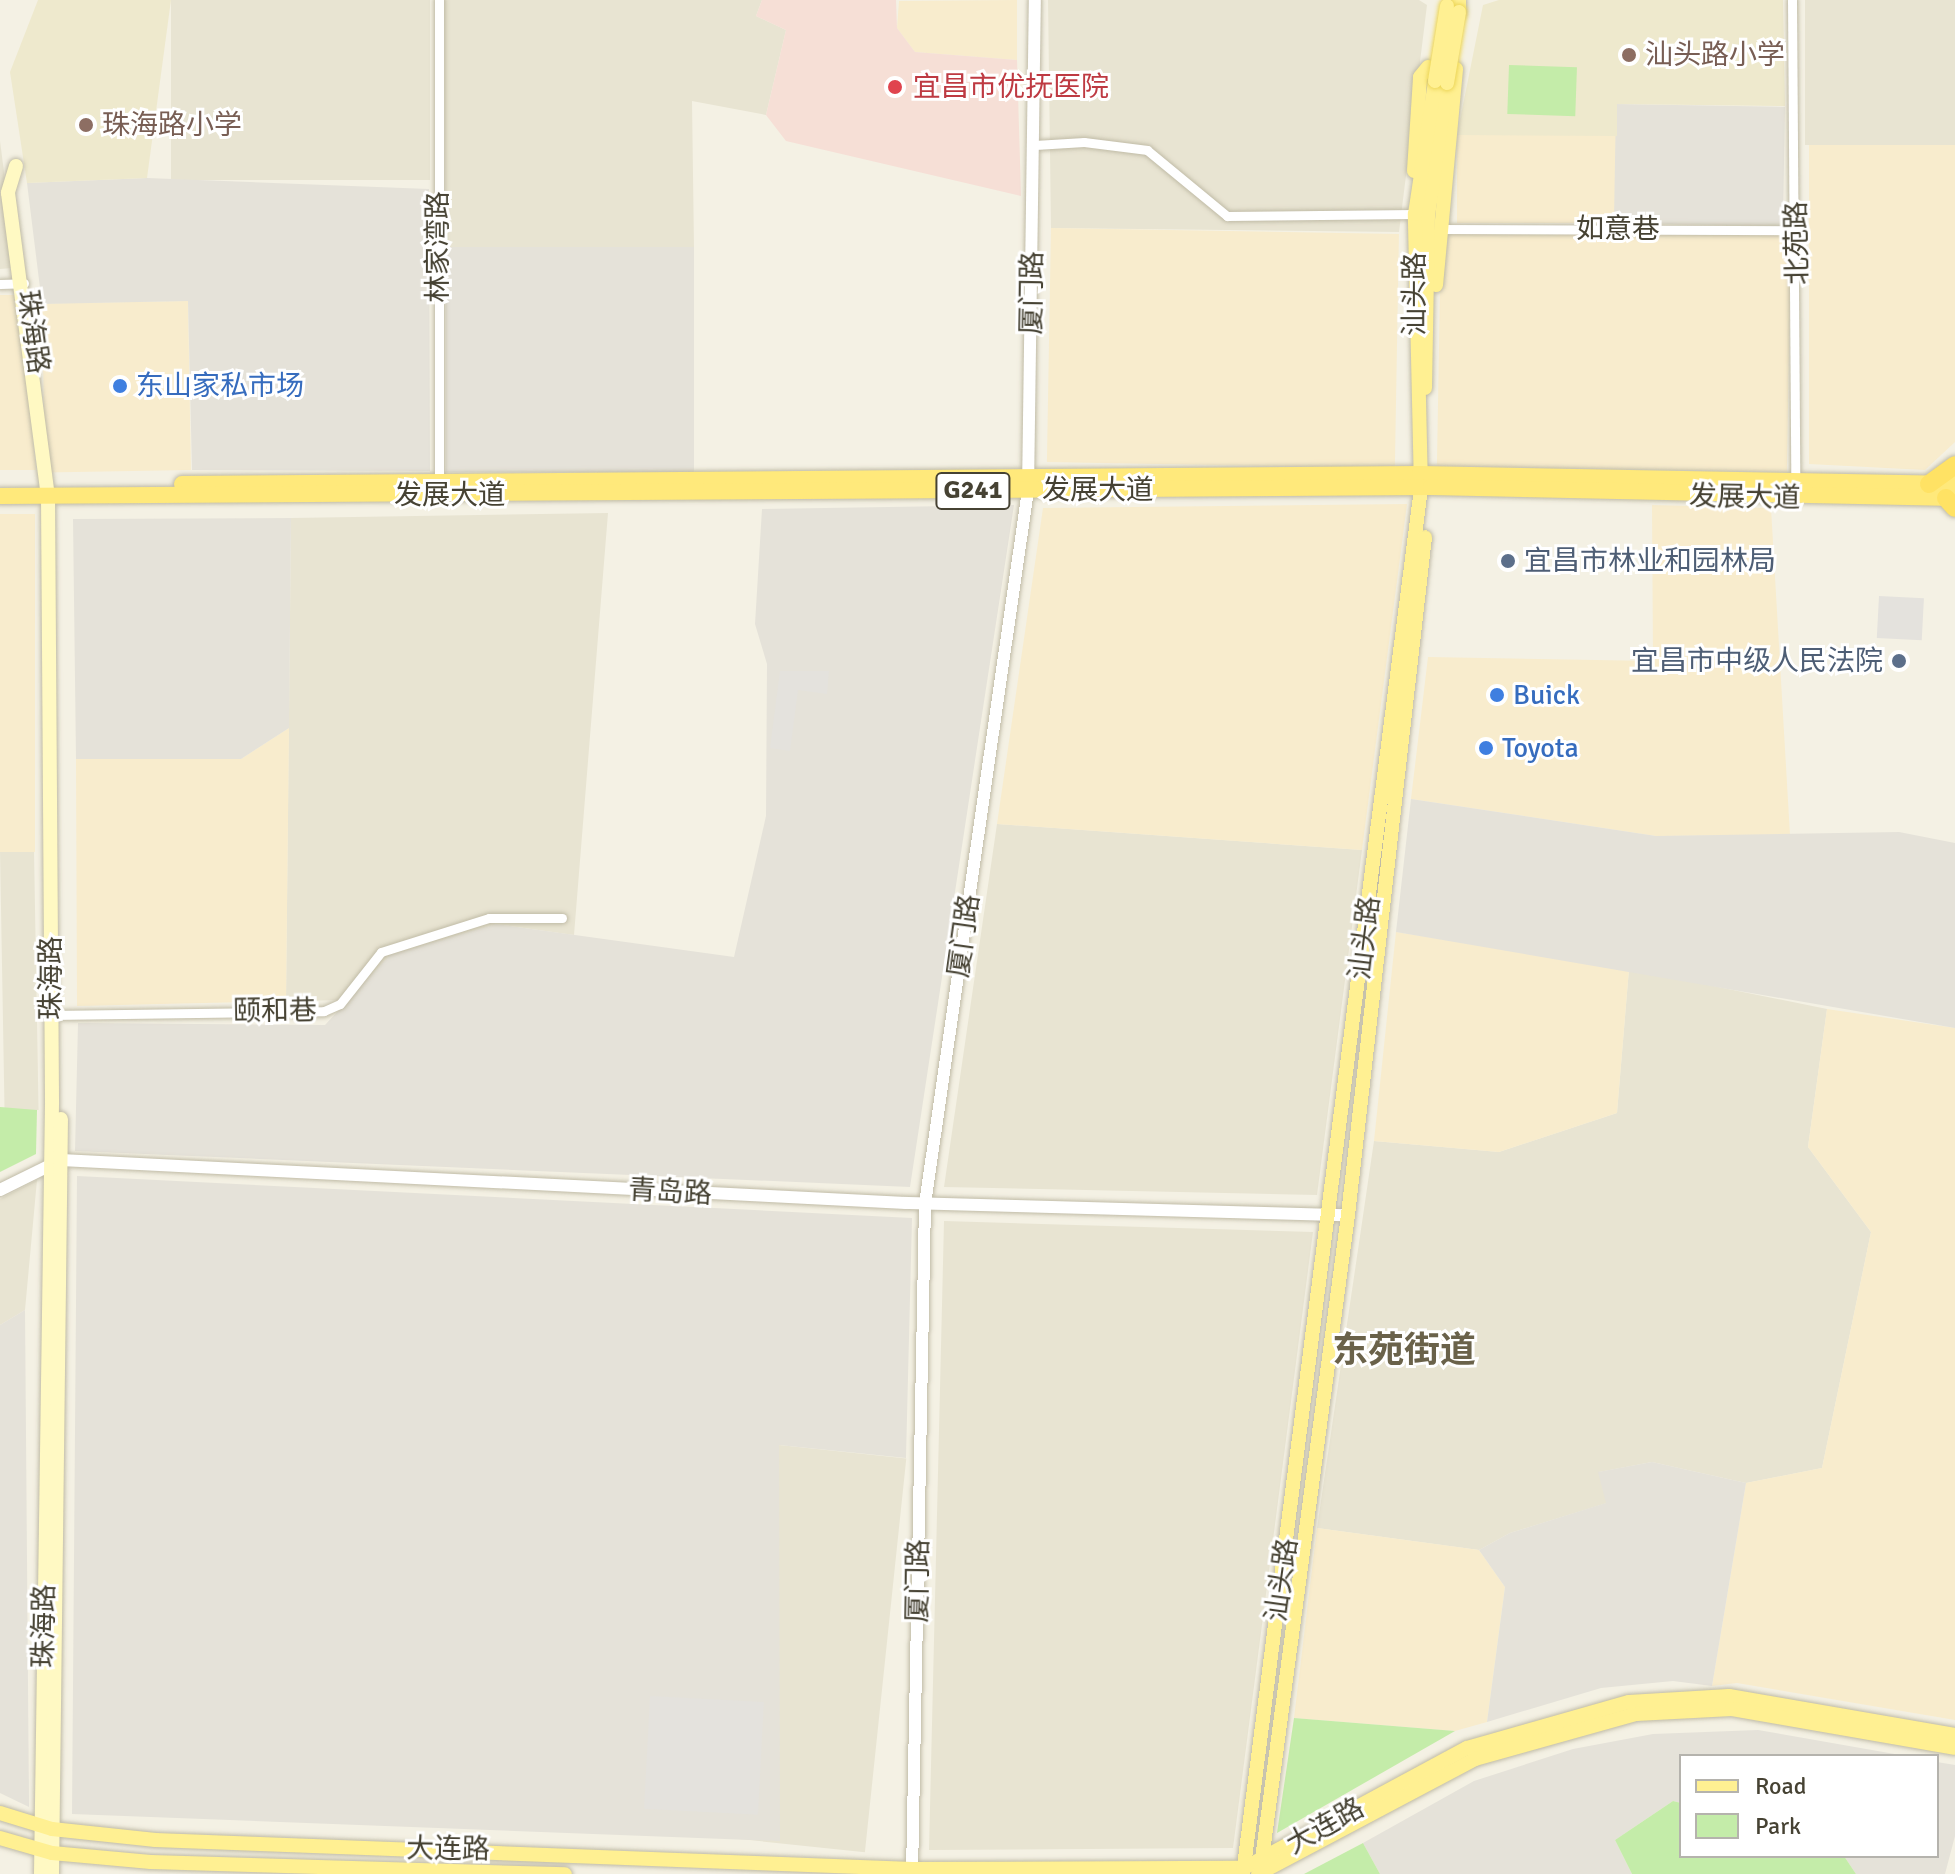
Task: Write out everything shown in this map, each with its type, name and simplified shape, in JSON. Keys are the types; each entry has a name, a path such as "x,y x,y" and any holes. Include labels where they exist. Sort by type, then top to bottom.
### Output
{"highway":[{"path":"1929,484 1955,465"},
{"name":"发展大道","path":"1426,481 1953,497"},
{"name":"发展大道","path":"0,485 51,490 1426,481 1795,486 1929,484 1953,497"},
{"name":"发展大道","path":"0,496 51,490"}],"main road":[{"name":"汕头路","path":"1243,1871 1426,481 1415,214 1453,5"},
{"path":"1415,214 1414,137 1420,77 1428,67"},
{"path":"1425,404 1435,373 1439,229 1456,69"},
{"name":"汕头路","path":"1260,1870 1348,1215 1426,481 1428,216 1441,82"},
{"name":"珠海路","path":"25,283 8,193 16,166 25,283 51,490 56,1162 46,1852 41,1874"},
{"name":"大连路","path":"1260,1870 1467,1748 1629,1702 1729,1696 1955,1735"},
{"name":"大连路","path":"0,1813 46,1827 155,1840 491,1850 912,1872 1243,1871 1260,1870 1475,1759 1636,1714 1732,1709 1955,1748"},
{"name":"大连路","path":"0,1838 46,1852 565,1874"},
{"name":"珠海路","path":"46,1852 52,1874"}],"street":[{"name":"林家湾路","path":"439,0 439,489"},
{"name":"厦门路","path":"912,1872 925,1204 1028,484 1035,0"},
{"name":"北苑路","path":"1792,0 1797,230 1795,486"},
{"path":"1035,145 1084,142 1147,150 1227,216 1415,214"},
{"name":"如意巷","path":"1439,229 1797,230"},
{"path":"0,284 25,283"},
{"name":"颐和巷","path":"56,1014 324,1011 340,1004 381,952 489,918 562,918"},
{"name":"青岛路","path":"0,1190 56,1162 925,1204 1348,1215"},
{"path":"491,1850 492,1873"}],"shaded area":[{"name":"珠海路小学","path":"38,0 171,0 147,178 27,183 10,72"},
{"path":"171,0 430,0 430,180 171,180"},
{"path":"444,0 762,0 756,16 786,30 766,115 692,101 694,248 446,247"},
{"name":"宜昌市优抚医院","path":"762,0 896,0 897,28 915,52 1017,60 1021,196 786,141 766,115 786,30 756,16"},
{"path":"1017,0 1017,60 915,52 897,28 899,1"},
{"path":"1048,0 1419,0 1427,5 1399,232 1051,228"},
{"name":"汕头路小学","path":"1499,0 1783,0 1785,106 1617,104 1617,136 1457,135 1483,5"},
{"path":"1805,0 1955,0 1955,145 1805,145"},
{"path":"1616,104 1785,107 1783,226 1614,223"},
{"path":"1457,135 1617,135 1617,223 1457,223"},
{"path":"0,141 12,268 0,269"},
{"path":"1809,145 1955,145 1955,442 1925,470 1809,464"},
{"path":"147,178 429,189 430,471 192,470 188,301 42,304 27,183"},
{"path":"1051,228 1399,234 1395,468 1047,462"},
{"path":"1441,229 1791,235 1787,472 1437,466"},
{"path":"446,247 694,247 694,472 446,472"},
{"path":"0,295 18,295 36,470 0,470"},
{"name":"东山家私市场","path":"188,301 191,470 45,473 42,304"},
{"path":"1407,504 1362,850 997,824 1043,508"},
{"path":"1014,505 910,1187 75,1151 78,1023 325,1025 390,955 496,924 734,957 766,816 767,664 755,624 762,509"},
{"path":"1652,505 1771,508 1790,835 1656,836 1411,799 1428,657 1653,661"},
{"path":"608,513 574,935 496,924 349,1000 286,1001 291,518"},
{"path":"0,514 35,514 35,852 0,852"},
{"path":"291,518 289,728 241,759 76,759 73,519"},
{"path":"1879,596 1924,598 1922,640 1877,638"},
{"path":"780,671 829,671 827,694 798,690 790,751 770,748"},
{"path":"289,728 286,1001 77,1006 76,759 241,759"},
{"path":"1411,799 1656,836 1899,832 1955,843 1955,1028 1396,932"},
{"path":"997,824 1362,850 1317,1195 944,1187"},
{"path":"34,850 39,1110 5,1111 0,851"},
{"path":"1396,932 1629,969 1617,1113 1499,1152 1374,1141"},
{"path":"1629,969 1827,1009 1808,1147 1871,1232 1822,1468 1746,1483 1652,1462 1599,1472 1607,1503 1510,1533 1479,1550 1317,1528 1374,1141 1499,1152 1617,1113"},
{"path":"1827,1009 1955,1028 1955,1720 1737,1683 1712,1686 1746,1483 1822,1468 1871,1232 1808,1147"},
{"path":"77,1176 912,1218 906,1458 779,1445 780,1841 72,1814"},
{"path":"37,1180 25,1310 0,1325 0,1199"},
{"path":"944,1221 1313,1232 1233,1848 929,1850"},
{"path":"25,1310 29,1807 0,1793 0,1325"},
{"path":"779,1445 906,1458 865,1852 738,1839"},
{"path":"1652,1462 1746,1483 1712,1686 1673,1681 1601,1688 1487,1722 1505,1587 1479,1550 1510,1533 1606,1503 1598,1472"},
{"path":"1317,1528 1479,1550 1505,1587 1487,1722 1455,1731 1294,1718"},
{"path":"650,1696 764,1702 758,1815 644,1809"},
{"path":"1758,1730 1895,1754 1679,1754 1679,1802 1673,1801 1615,1840 1632,1874 1380,1874 1363,1843 1474,1781 1573,1749 1653,1734"},
{"path":"1939,1762 1955,1765 1955,1836 1945,1874 1856,1874 1845,1858 1939,1858"}],"green space":[{"path":"1509,65 1577,67 1575,116 1507,114"},
{"path":"0,1107 37,1110 36,1154 0,1172"},
{"path":"1294,1718 1455,1731 1277,1833"},
{"path":"1673,1801 1679,1802 1679,1858 1845,1858 1856,1874 1632,1874 1615,1840"},
{"path":"1363,1843 1380,1874 1304,1874"}],"place":[{"name":"汕头路小学","path":"1629,55"},
{"name":"宜昌市优抚医院","path":"895,87"},
{"name":"珠海路小学","path":"86,125"},
{"name":"东山家私市场","path":"120,386"},
{"name":"宜昌市林业和园林局","path":"1508,561"},
{"name":"宜昌市中级人民法院","path":"1899,661"},
{"name":"Buick","path":"1497,695"},
{"name":"Toyota","path":"1486,748"}],"district":[{"name":"东苑街道","path":"1404,1351"}]}
